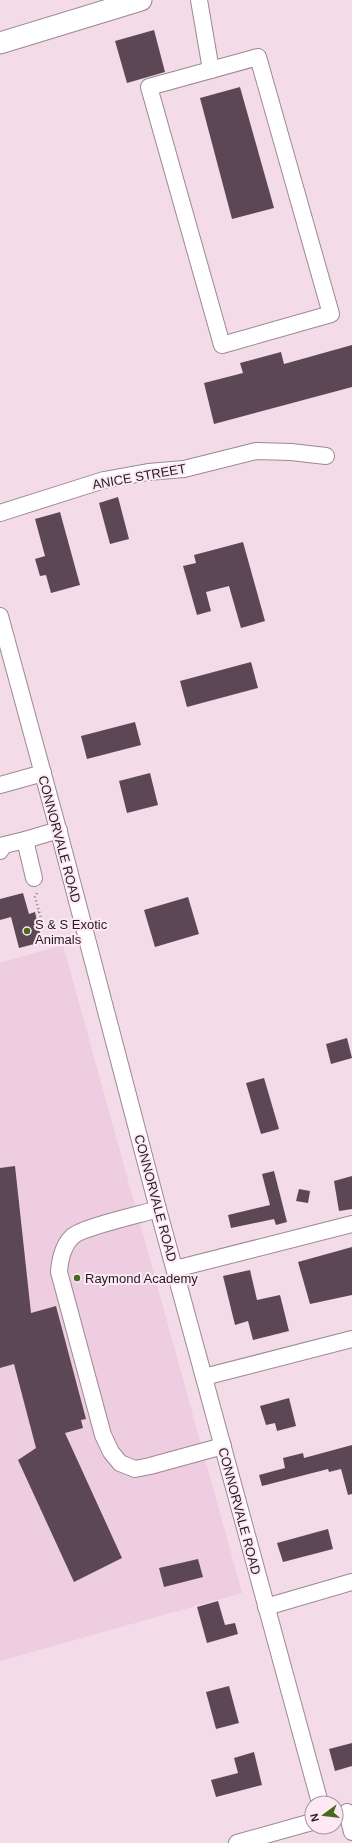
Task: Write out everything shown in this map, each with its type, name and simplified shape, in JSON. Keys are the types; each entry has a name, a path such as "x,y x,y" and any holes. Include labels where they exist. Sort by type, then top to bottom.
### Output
{"main road":[{"path":"0,42 141,0"}],"street":[{"path":"199,0 211,70"},
{"path":"258,57 330,314 222,344 149,87 211,70 258,57"},
{"name":"ANICE STREET","path":"0,513 104,480 148,472 184,469 256,451 291,452 326,456"},
{"name":"CONNORVALE ROAD","path":"0,616 59,830 158,1209 318,1795"},
{"path":"0,785 43,773"},
{"path":"0,851 4,845 59,830"},
{"path":"24,840 34,878"},
{"path":"158,1209 86,1229 74,1235 65,1246 60,1258 59,1272 103,1435 111,1452 120,1463 135,1469 222,1446"},
{"path":"175,1269 352,1224"},
{"path":"204,1377 352,1339"},
{"path":"266,1607 352,1582"},
{"path":"345,1813 352,1832"},
{"path":"237,1843 304,1824"}],"path":[{"path":"34,878 42,885 35,897 44,929"}],"shaded area":[{"name":"Raymond Academy","path":"63,945 242,1593 0,1661 0,963"}],"building":[{"path":"154,30 165,72 127,83 115,41"},
{"path":"240,87 274,208 232,219 200,98"},
{"path":"352,345 352,387 214,424 204,383 243,373 240,363 281,352 284,364"},
{"path":"118,497 129,539 110,544 99,503"},
{"path":"60,512 80,585 51,593 46,575 40,576 35,559 45,556 35,519"},
{"path":"243,542 265,621 241,628 229,586 206,592 211,611 197,615 183,566 196,563 194,555"},
{"path":"251,662 258,688 187,707 180,681"},
{"path":"135,722 141,745 87,759 81,736"},
{"path":"150,773 158,805 127,813 119,781"},
{"name":"S & S Exotic Animals","path":"23,893 29,914 35,912 42,942 19,948 11,917 0,920 0,899"},
{"path":"188,897 199,934 155,947 144,910"},
{"path":"347,1038 352,1058 331,1064 326,1044"},
{"path":"264,1078 279,1129 261,1134 246,1083"},
{"path":"15,1166 31,1313 56,1306 86,1419 81,1420 83,1428 65,1433 122,1558 74,1582 18,1460 36,1448 14,1364 0,1368 0,1168"},
{"path":"274,1171 287,1222 276,1225 274,1219 231,1228 228,1215 270,1205 262,1174"},
{"path":"352,1176 352,1209 339,1211 334,1181"},
{"path":"299,1189 310,1191 308,1203 296,1201"},
{"path":"352,1247 352,1295 310,1304 298,1262"},
{"path":"250,1270 257,1300 280,1295 289,1331 253,1340 248,1321 235,1325 223,1276"},
{"path":"289,1398 296,1426 277,1431 275,1423 266,1425 260,1406"},
{"path":"352,1445 352,1494 348,1495 341,1469 329,1472 328,1469 262,1486 259,1475 285,1468 283,1458 303,1453 304,1458"},
{"path":"328,1529 333,1549 283,1562 277,1543"},
{"path":"198,1559 203,1577 164,1587 159,1568"},
{"path":"218,1601 225,1625 235,1623 238,1634 207,1643 197,1607"},
{"path":"229,1686 239,1723 216,1729 206,1692"},
{"path":"352,1743 352,1766 335,1771 329,1749"},
{"path":"254,1752 262,1785 216,1797 211,1780 238,1773 234,1758"}],"place":[{"name":"S & S Exotic Animals","path":"27,931"},
{"name":"Raymond Academy","path":"77,1278"}]}
